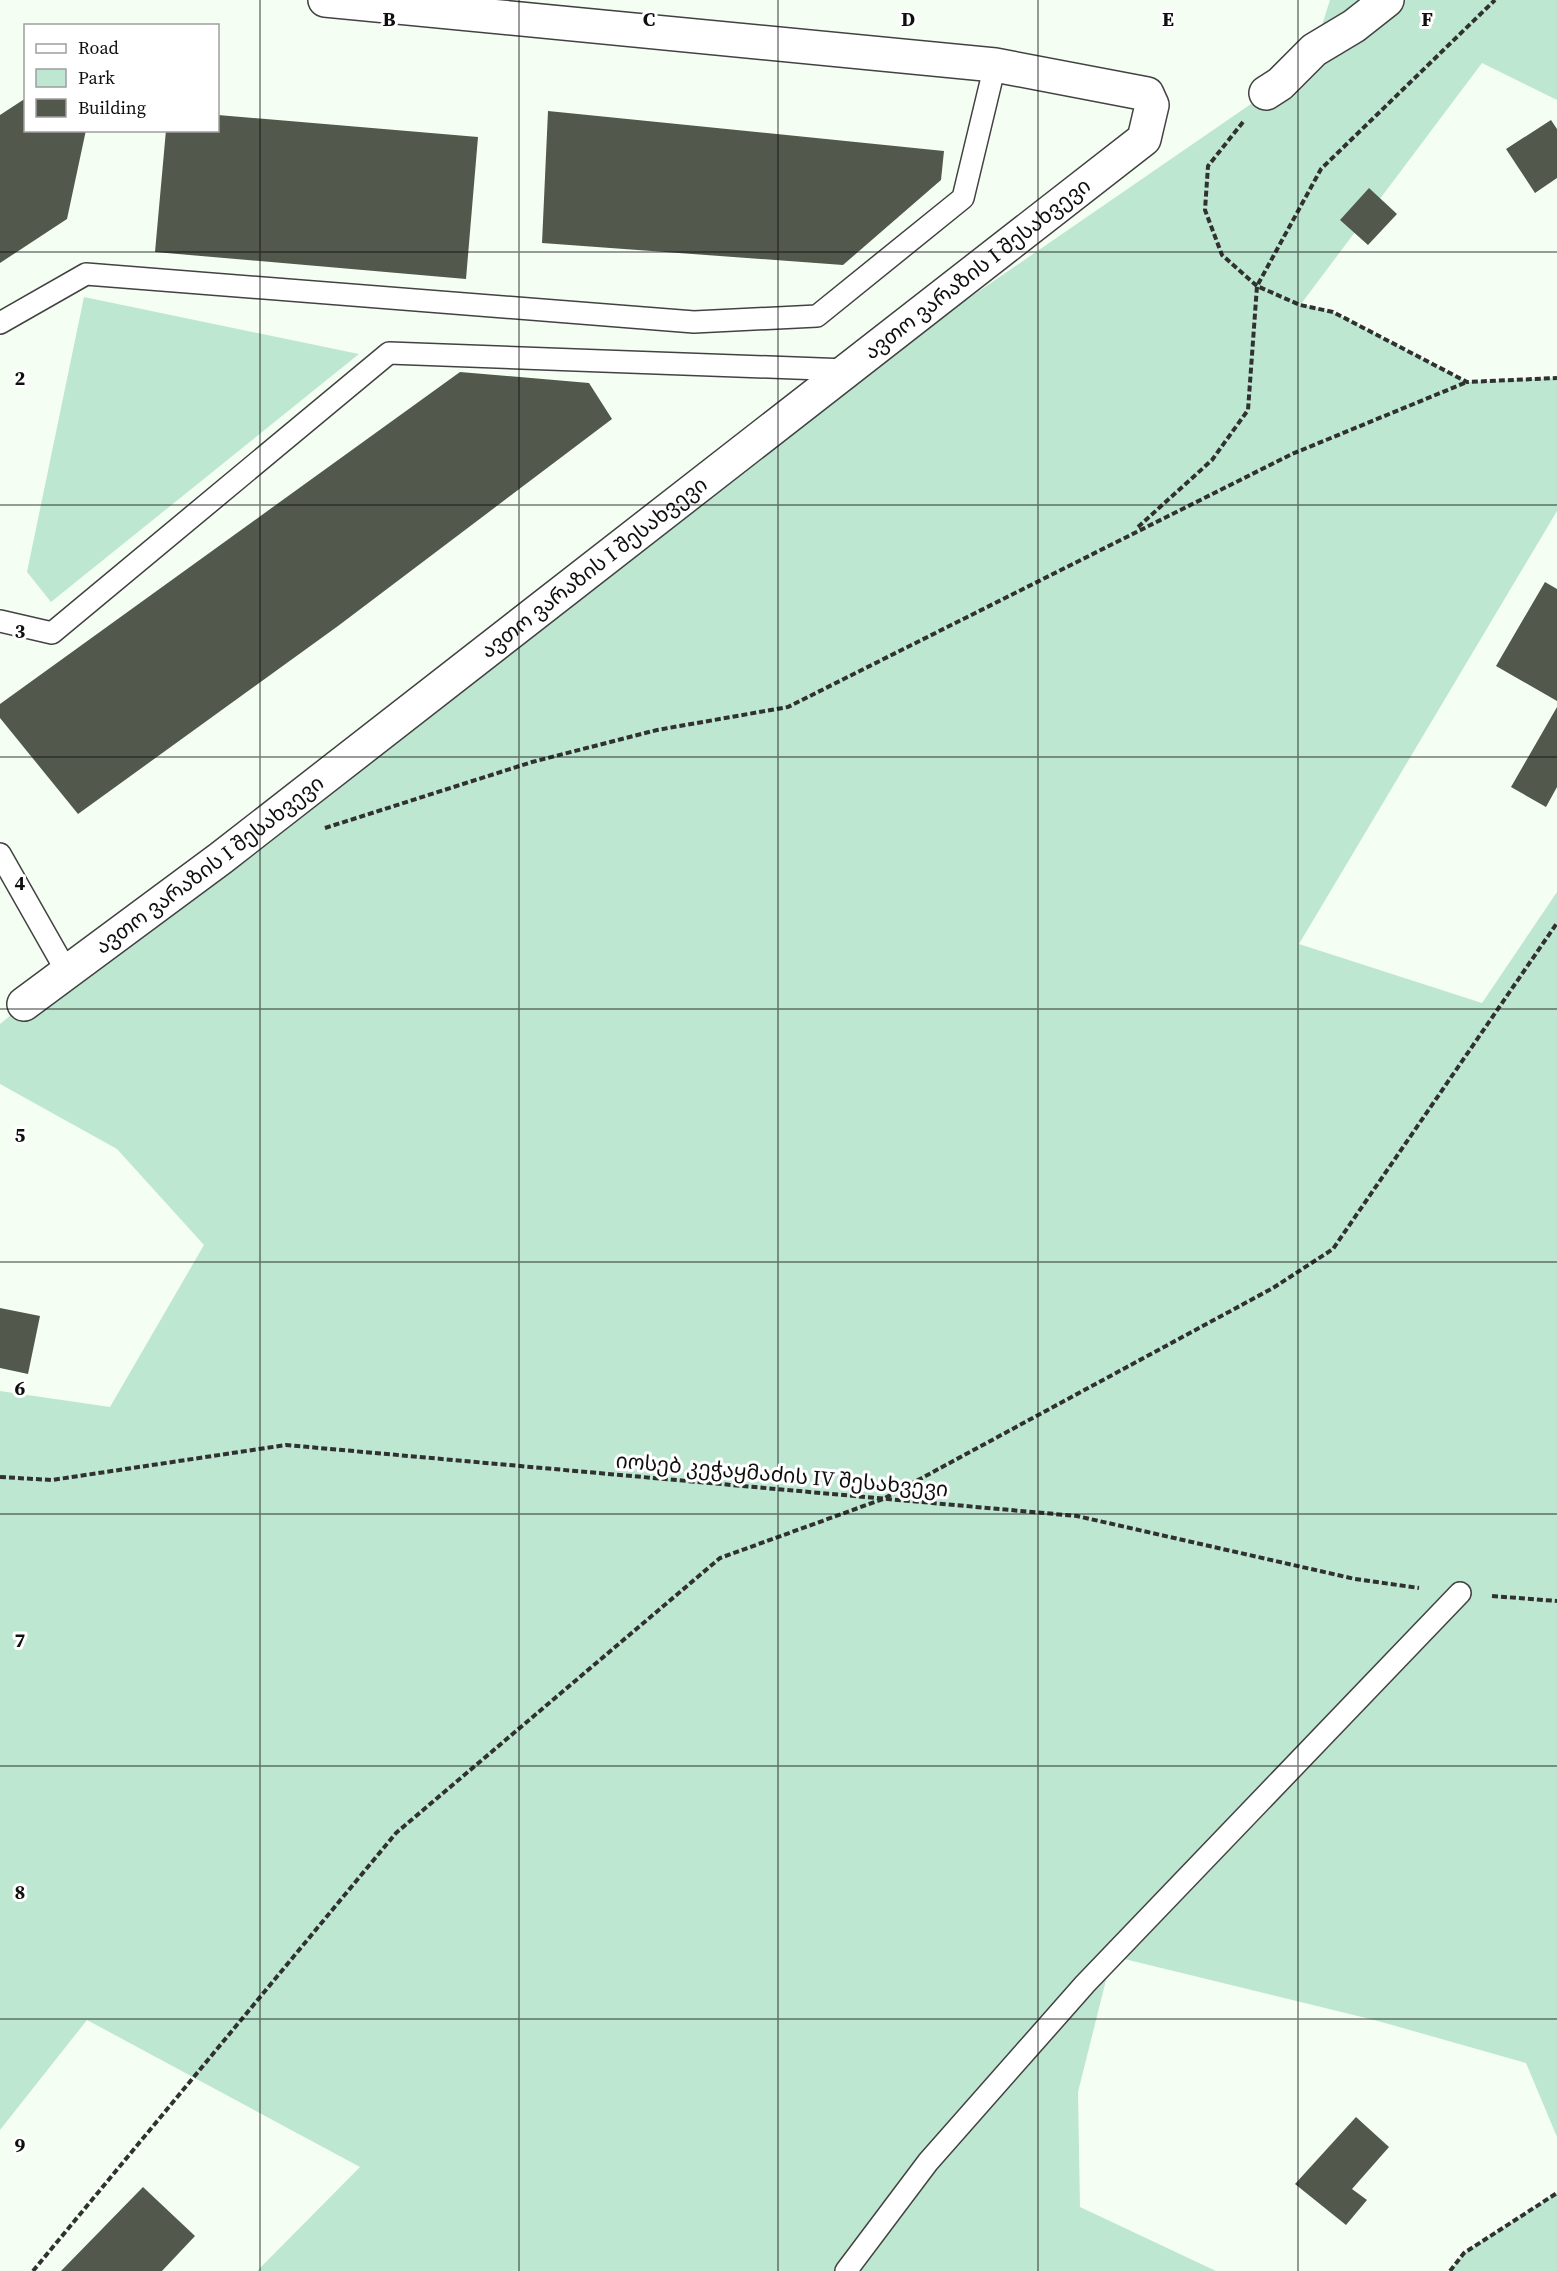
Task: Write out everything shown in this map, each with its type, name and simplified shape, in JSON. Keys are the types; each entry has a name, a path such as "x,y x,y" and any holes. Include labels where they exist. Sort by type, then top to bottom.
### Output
{"street":[{"path":"325,0 995,65"},
{"path":"1266,93 1281,84 1314,50 1354,26 1387,0"},
{"name":"ავთო ვარაზის I შესახვევი","path":"24,1004 221,858 1144,138 1152,105 1147,94 995,65"}],"lane":[{"path":"0,323 86,274 694,322 818,316 963,198 995,65"},
{"path":"0,621 52,633 389,353 847,370"},
{"path":"0,855 67,972"},
{"path":"846,2271 928,2162 1085,1984 1460,1593"}],"path":[{"path":"1134,532 1212,460 1248,410 1257,286 1321,169 1496,0"},
{"path":"1266,93 1208,166 1205,210 1222,255 1257,286 1300,305 1333,312 1467,382"},
{"path":"324,828 544,759 657,730 788,707 1292,454 1467,382 1557,378"},
{"path":"33,2271 396,1833 720,1558 883,1499 1273,1288 1333,1249 1557,923"},
{"name":"იოსებ კეჭაყმაძის IV შესახვევი","path":"0,1477 52,1480 286,1445 1077,1516 1355,1579 1460,1593 1557,1601"},
{"path":"1450,2271 1464,2253 1557,2193"}],"green space":[{"path":"1330,0 1557,0 1557,100 1482,63 1301,304 1333,312 1467,382 1557,378 1557,511 1299,944 1482,1003 1557,892 1557,2137 1526,2063 1378,2021 1112,1956 1078,2092 1080,2207 1216,2271 257,2271 360,2167 87,2020 0,2130 0,1391 110,1407 204,1245 117,1149 0,1084 0,1024 189,868 911,338 1280,84 1314,50"},
{"path":"84,297 359,354 51,602 27,572"},
{"path":"1557,2193 1557,2271 1450,2271 1464,2253"}],"building":[{"path":"24,99 24,132 86,132 67,219 0,263 0,115"},
{"path":"548,111 944,151 941,180 843,265 542,243"},
{"path":"219,115 478,137 466,279 155,252 166,132 219,132"},
{"path":"1551,120 1557,129 1557,178 1535,193 1506,149"},
{"path":"1369,188 1397,214 1368,245 1340,220"},
{"path":"460,372 589,383 612,419 338,626 78,814 0,718 0,704"},
{"path":"1545,582 1557,589 1557,701 1496,666"},
{"path":"1557,707 1557,787 1546,807 1511,787"},
{"path":"0,1308 40,1316 28,1374 0,1368"},
{"path":"1356,2117 1389,2147 1352,2189 1367,2200 1346,2225 1295,2184"},
{"path":"143,2187 195,2236 162,2271 61,2271"}]}
